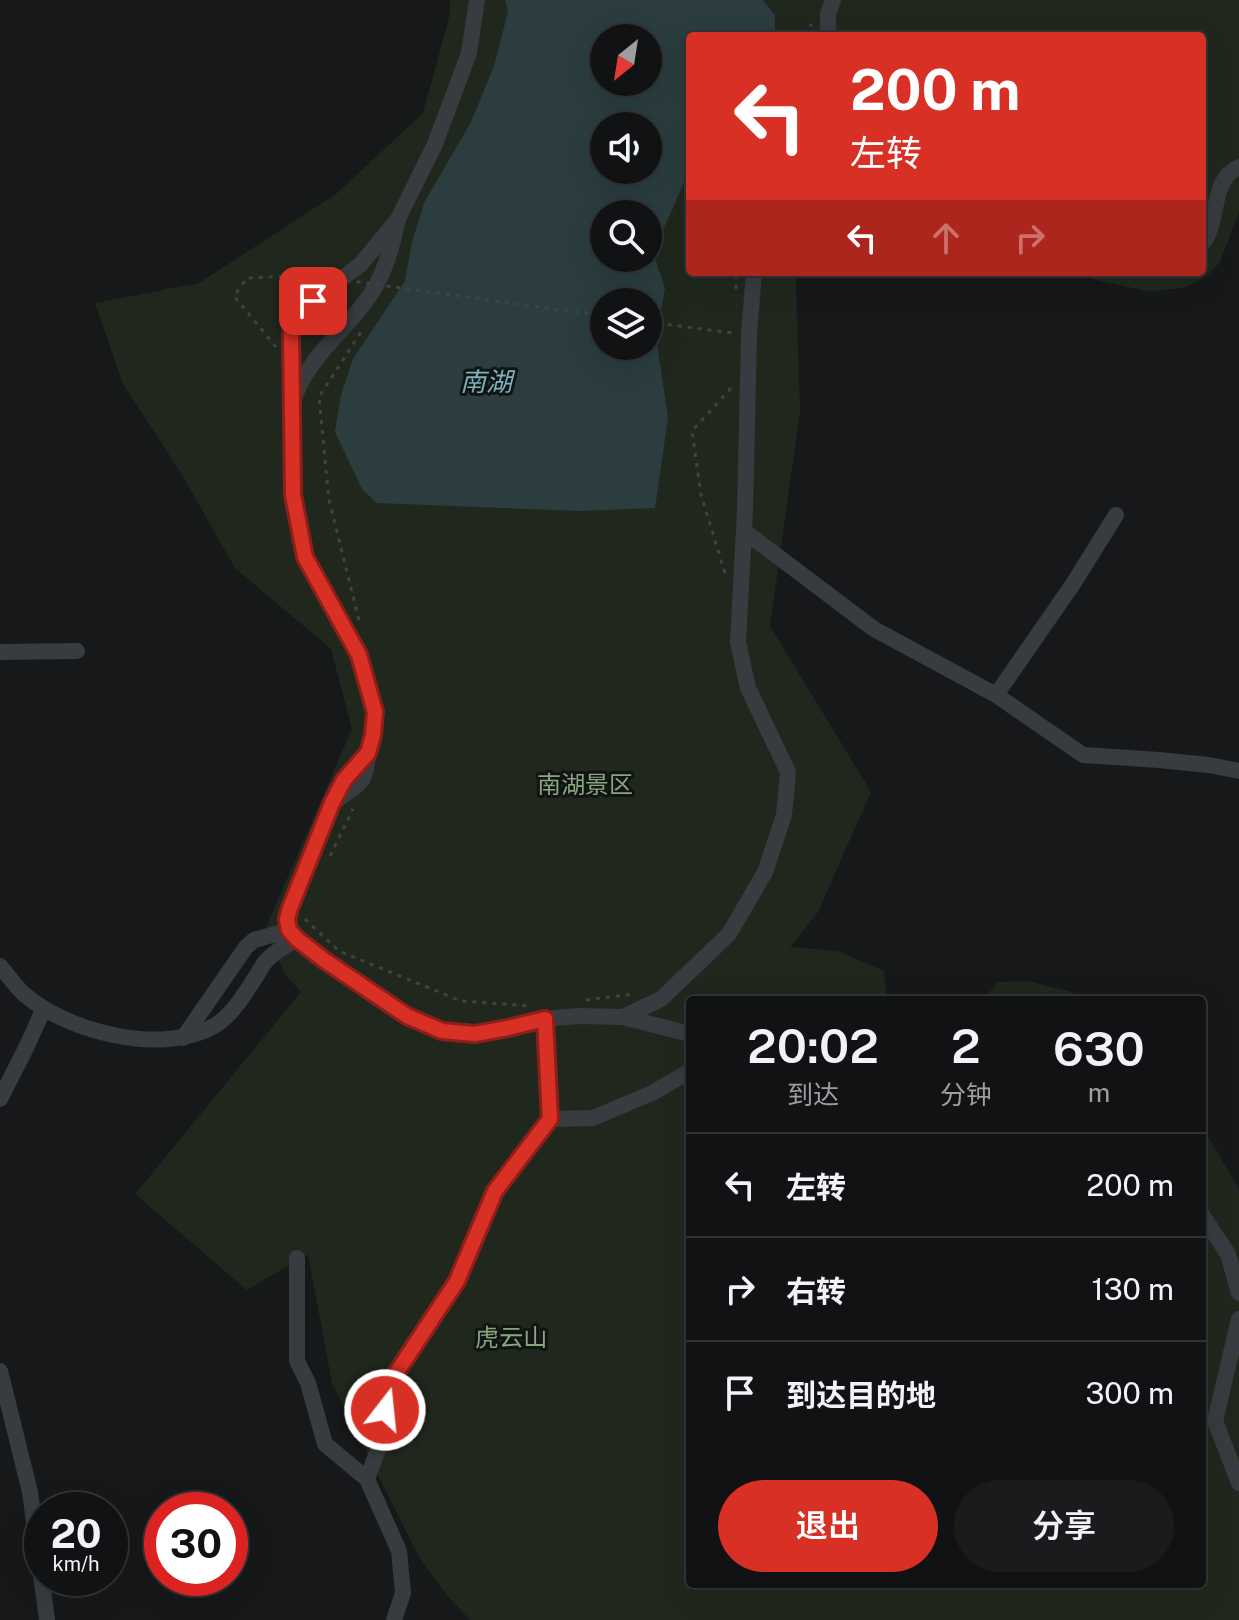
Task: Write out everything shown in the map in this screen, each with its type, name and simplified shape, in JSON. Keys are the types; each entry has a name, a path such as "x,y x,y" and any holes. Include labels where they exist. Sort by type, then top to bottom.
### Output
{"street":[{"path":"292,405 303,378 366,301 382,275 398,219 435,144 469,53 477,0"},
{"path":"828,32 828,14 833,0"},
{"path":"1206,238 1212,228 1223,179 1239,167"},
{"path":"398,219 361,264 313,301 293,322 291,334 293,495 305,557 359,655 375,712 368,753 344,780 332,803 287,919 293,934 324,960 407,1016 442,1031 475,1034 508,1028 544,1013 623,1017 686,1033"},
{"path":"623,1017 661,999 729,934 765,872 784,815 788,772 748,688 738,642 754,276"},
{"path":"996,695 1073,584 1116,515"},
{"path":"744,531 874,629 996,695 1083,755 1209,765 1239,771"},
{"path":"0,652 77,651"},
{"path":"0,966 23,993 73,1024 110,1034 183,1038 215,1025 237,1005 266,960 293,934"},
{"path":"183,1038 246,947 254,940 293,934"},
{"path":"0,1099 44,1008"},
{"path":"367,1479 385,1431 385,1390 457,1281 495,1191 550,1119 544,1013"},
{"path":"550,1119 593,1118 652,1093 686,1073"},
{"path":"1206,1221 1228,1254 1239,1293"},
{"path":"297,1258 297,1361 308,1383 325,1444 367,1479 399,1551 403,1593 394,1620"},
{"path":"1239,1319 1215,1421 1239,1483"},
{"path":"0,1371 30,1492 47,1620"}],"path":[{"path":"291,366 234,296 247,278 307,275 590,314"},
{"path":"736,276 736,287"},
{"path":"360,624 329,500 319,397 366,323"},
{"path":"662,324 749,335"},
{"path":"726,575 701,495 692,431 731,390 732,376"},
{"path":"326,863 358,799"},
{"path":"301,915 339,951 461,1001 544,1013"},
{"path":"573,1002 646,993"}],"green space":[{"name":"南湖景区","path":"450,0 1239,0 1239,212 1220,262 1207,276 1186,287 1151,292 1078,276 1206,276 1206,32 686,32 686,276 798,276 800,411 770,626 871,792 818,912 790,947 838,951 884,971 887,996 686,996 686,1588 1206,1588 1206,1133 1239,1189 1239,1620 470,1620 419,1557 332,1383 308,1254 247,1290 135,1194 301,992 284,973 266,927 352,729 331,649 235,568 181,473 123,384 95,303 199,283 336,194 423,113 450,14"},
{"path":"1027,981 1078,996 986,996 998,982"}],"water":[{"name":"南湖","path":"505,0 763,0 775,15 775,32 686,32 686,178 662,233 662,200 590,200 590,272 660,272 665,288 662,304 662,288 590,288 590,360 660,360 668,418 655,508 581,511 377,503 362,489 335,432 341,395 353,359 405,281 412,242 424,203 471,122 494,66 508,12"}],"route":[{"path":"313,301 293,322 291,334 293,495 305,557 359,655 375,712 368,753 344,780 332,803 290,908 287,919 289,930 324,960 407,1016 442,1031 475,1034 545,1019 550,1119 495,1191 457,1281 385,1390 385,1410"}],"park label":[{"name":"虎云山","path":"511,1338"}]}
